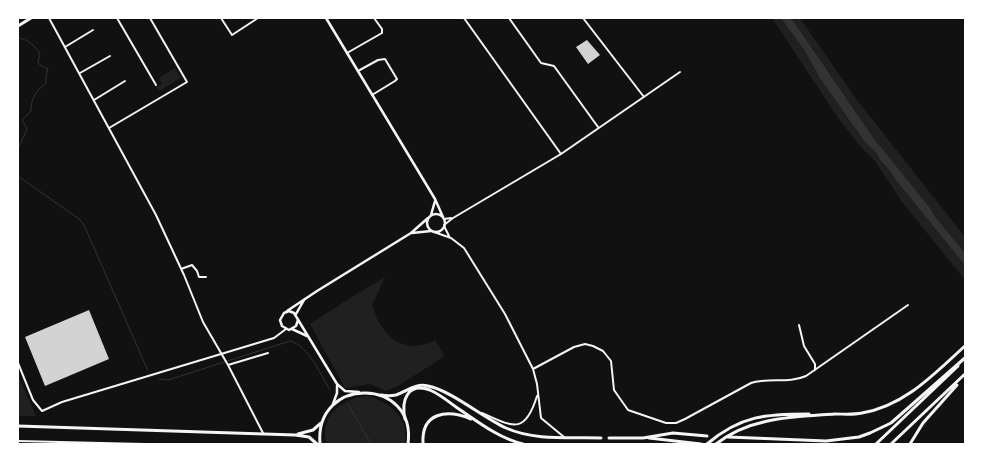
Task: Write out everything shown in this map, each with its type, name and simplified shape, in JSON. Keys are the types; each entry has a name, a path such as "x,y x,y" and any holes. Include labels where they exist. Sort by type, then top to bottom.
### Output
{"main road":[{"path":"18,26 31,18"},
{"path":"708,444 746,420 762,416 862,413 900,400 923,384 966,345"},
{"path":"729,435 826,441 848,440 865,435 891,423 966,358"},
{"path":"876,444 966,358"},
{"path":"891,444 966,374"},
{"path":"910,444 923,423 966,374"},
{"path":"18,426 263,433 295,435 309,438 319,444 323,421 330,408 346,396 359,392 396,395 414,386 427,386 441,391 500,425 518,432 538,436 601,438"},
{"path":"409,444 403,406 404,398 414,390 422,389 438,394 478,423"},
{"path":"381,395 393,403 405,419"},
{"path":"423,444 424,430 428,423 439,415 453,413 523,444"},
{"path":"716,444 749,425 778,418 835,414"},
{"path":"295,435 313,430 323,421"},
{"path":"643,438 673,434 707,436"},
{"path":"609,438 643,438 701,444"}],"street":[{"path":"49,18 156,215 181,269 202,322 227,364 263,433"},
{"path":"117,18 156,85"},
{"path":"109,128 187,82 150,18"},
{"path":"221,18 232,35 258,18"},
{"path":"326,18 435,199 443,218 444,226 451,238"},
{"path":"347,53 382,33 374,18"},
{"path":"464,18 560,154"},
{"path":"509,18 541,63 554,66 598,128"},
{"path":"583,18 644,97"},
{"path":"65,47 93,30"},
{"path":"80,73 110,56"},
{"path":"358,71 378,60 385,59 396,75 395,81 372,95"},
{"path":"411,233 439,231 453,218 560,154 680,72"},
{"path":"94,100 125,81"},
{"path":"435,199 427,226 433,231 451,238 464,248 519,338 538,384 541,418 564,437"},
{"path":"277,336 282,326 280,317 305,298 411,233 430,217 436,214 443,218 453,218"},
{"path":"181,269 192,265 197,270 199,277 206,277"},
{"path":"305,298 296,314 298,320 337,384 345,391 359,392"},
{"path":"533,369 574,346 585,344 593,346 603,351 611,361 614,390 628,410 670,424 685,419 751,383 762,380 794,380 806,376 908,305"},
{"path":"287,311 296,314"},
{"path":"292,329 296,326 298,320"},
{"path":"799,325 804,346 815,364 814,370"},
{"path":"282,326 286,329 299,331 310,338"},
{"path":"18,363 34,400 42,411 62,402 221,355 277,336 286,329"},
{"path":"227,364 268,353"},
{"path":"330,408 336,397 337,384"},
{"path":"468,406 508,424 516,424 526,420 533,408 538,393"},
{"path":"18,442 144,444"}],"shaded area":[{"path":"772,18 800,18 857,100 965,237 965,280 902,202 875,161 860,146 838,118"},
{"path":"781,18 791,18 874,139 965,253 965,265 881,161 876,152 865,142 820,78 804,49"},
{"path":"175,68 181,78 159,91 157,87 162,84 159,78"},
{"path":"385,277 372,305 381,326 387,334 403,344 413,346 423,345 435,340 445,356 398,386 386,391 370,384 345,388 310,324"},
{"path":"18,375 36,416 18,416"},
{"path":"366,396 383,402 396,412 404,426 405,444 326,444 326,425 334,411 348,401"}],"building":[{"path":"587,40 600,55 588,64 576,47"},
{"path":"89,310 109,359 45,386 25,337"}],"waterway":[{"path":"18,38 28,41 33,45 40,54 38,62 48,69 46,83 35,95 31,111 22,120 27,129 18,149"},
{"path":"18,176 79,219 84,225 148,371"},
{"path":"159,379 168,380 290,341 303,348 308,354 330,390"},
{"path":"348,404 371,444"}]}
